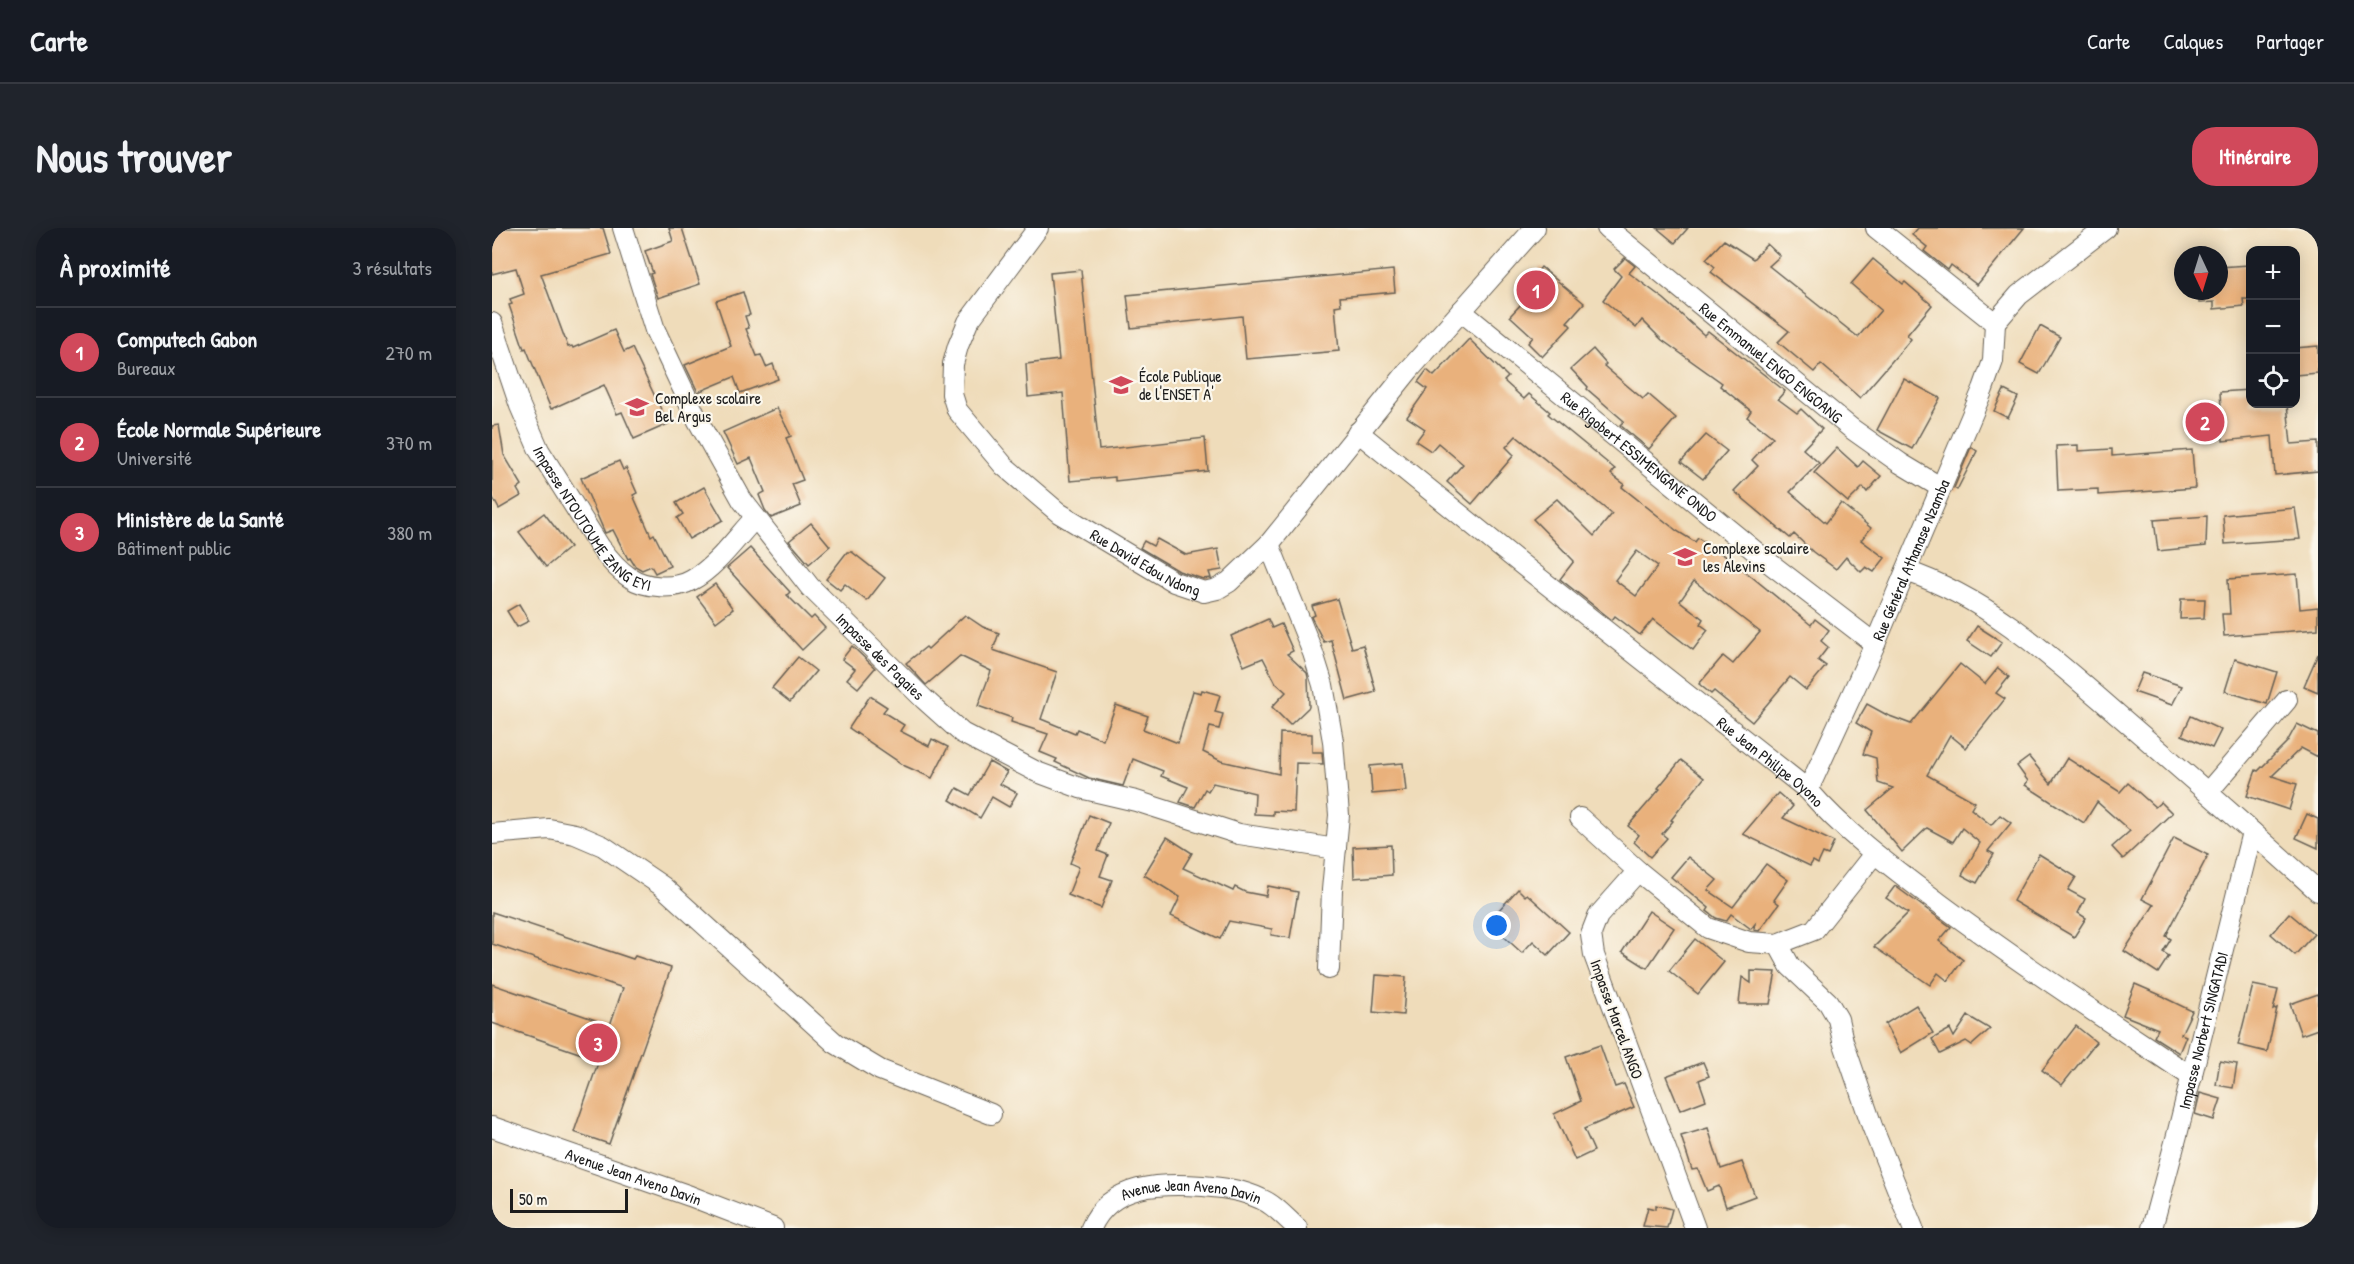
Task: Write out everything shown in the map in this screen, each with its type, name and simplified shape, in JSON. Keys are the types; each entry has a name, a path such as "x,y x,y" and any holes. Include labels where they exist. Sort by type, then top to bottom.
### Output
{"street":[{"name":"Impasse des Pagaies","path":"623,228 655,330 698,421 728,477 755,518 810,587 924,699 962,733 1037,772 1080,788 1136,801 1239,834 1336,849"},
{"name":"Rue David Edou Ndong","path":"1038,228 968,322 958,346 952,380 952,394 957,410 1004,466 1059,513 1173,582 1204,592 1217,589 1229,582 1269,544 1409,370 1535,228"},
{"name":"Rue Emmanuel ENGO ENGOANG","path":"1607,228 1852,429 1900,463 1940,487"},
{"path":"1876,228 1995,323 2019,295 2106,228"},
{"name":"Rue Rigobert ESSIMENGANE ONDO","path":"1461,311 1772,565 1875,644"},
{"name":"Impasse NTOUTOUME ZANG EYI","path":"492,323 520,406 539,450 600,547 611,562 630,578 653,586 673,586 691,581 720,556 755,518"},
{"name":"Rue Général Athanase Nzamba","path":"1808,790 1875,644 1983,389 1992,361 1995,323"},
{"name":"Rue Jean Philipe Oyono","path":"1358,432 1808,790 1825,809 1874,854 2027,967 2192,1077"},
{"path":"1269,544 1313,653 1328,708 1339,815 1330,921 1329,969"},
{"path":"1906,572 1933,580 2019,630 2208,792 2318,891"},
{"path":"2208,792 2287,700"},
{"path":"1580,818 1638,871 1708,928 1749,942 1778,944 1814,930 1874,854"},
{"path":"492,834 549,830 575,834 603,846 662,886 789,1002 850,1053 880,1070 991,1114"},
{"name":"Impasse Norbert SINGATADI","path":"2152,1228 2192,1077 2252,832"},
{"name":"Impasse Marcel ANGO","path":"1638,871 1598,916 1591,934 1594,955 1695,1228"},
{"path":"1778,944 1790,966 1828,1002 1838,1019 1843,1041 1872,1126 1913,1228"},
{"name":"Avenue Jean Aveno Davin","path":"492,1127 690,1196 774,1228"},
{"name":"Avenue Jean Aveno Davin","path":"1091,1228 1102,1209 1118,1197 1143,1187 1173,1184 1232,1189 1248,1193 1264,1200 1297,1228"}],"building":[{"path":"493,228 603,228 611,254 541,274 568,347 573,348 614,330 624,352 632,348 668,424 634,439 622,412 617,414 604,385 551,409 526,348 524,349 509,305 512,304 510,299 524,294 516,268 492,274 492,240 497,238"},
{"path":"669,228 682,228 700,284 658,298 650,274 653,273 645,251 673,241"},
{"path":"1657,228 1688,228 1675,243"},
{"path":"1918,228 2024,228 1977,285 1951,265 1948,270 1924,251 1927,247 1912,235"},
{"path":"1724,240 1753,259 1767,244 1780,256 1769,266 1858,337 1881,310 1851,284 1873,259 1932,305 1907,335 1911,339 1860,398 1821,364 1814,372 1778,342 1789,331 1711,272 1715,267 1706,259"},
{"path":"1625,258 1635,266 1629,273 1664,299 1704,335 1708,331 1785,391 1778,399 1797,413 1801,409 1822,429 1803,449 1819,463 1790,492 1826,523 1841,503 1871,528 1861,540 1885,558 1874,572 1866,567 1861,572 1846,557 1836,569 1794,534 1790,538 1734,491 1758,466 1752,460 1773,437 1747,417 1751,411 1720,386 1722,383 1662,340 1642,320 1636,328 1603,300 1621,276 1614,269"},
{"path":"2246,265 2244,306 2214,309 2214,302 2199,303 2199,300 2228,300 2228,266"},
{"path":"1541,267 1584,303 1567,322 1571,326 1542,357 1528,343 1533,337 1510,316 1523,302 1517,297"},
{"path":"1081,270 1099,450 1205,438 1208,471 1115,481 1115,477 1070,481 1063,393 1028,397 1026,364 1059,360 1050,273"},
{"path":"1393,270 1395,292 1340,297 1341,305 1335,306 1339,351 1246,359 1242,316 1131,328 1127,295"},
{"path":"743,292 750,315 745,316 749,328 746,329 757,356 761,355 766,367 773,364 778,379 740,393 734,377 698,392 685,365 731,346 716,301"},
{"path":"2040,326 2060,337 2039,374 2020,364"},
{"path":"1469,339 1508,377 1504,381 1524,399 1529,394 1550,412 1548,414 1615,469 1611,474 1624,484 1622,487 1677,531 1695,542 1698,538 1730,559 1811,625 1815,619 1829,630 1821,641 1828,647 1818,660 1826,666 1806,690 1790,677 1752,722 1714,691 1711,694 1699,684 1723,656 1733,664 1760,632 1694,581 1680,601 1703,619 1700,624 1708,630 1693,650 1653,619 1640,635 1615,616 1612,620 1560,579 1574,561 1533,519 1557,499 1594,536 1612,514 1516,436 1506,447 1514,455 1472,504 1447,482 1463,464 1438,443 1431,451 1416,441 1425,429 1407,417 1427,389 1418,382 1427,370 1434,376","holes":["1637,551 1658,566 1636,596 1615,580"]},
{"path":"2318,346 2318,373 2300,375 2300,348"},
{"path":"1593,349 1606,364 1604,366 1643,399 1648,394 1676,418 1649,449 1620,425 1624,421 1587,389 1588,387 1571,369"},
{"path":"1904,379 1940,398 1912,449 1877,430"},
{"path":"2004,390 2018,397 2008,418 1994,411"},
{"path":"2246,390 2246,408 2287,408 2291,444 2318,442 2318,471 2275,475 2272,436 2223,441 2220,392"},
{"path":"777,408 791,436 786,438 803,480 792,484 801,506 771,518 759,495 765,492 751,458 738,464 723,432"},
{"path":"499,425 504,455 522,485 517,489 521,496 499,509 492,496 492,426"},
{"path":"1706,435 1727,451 1703,479 1681,462"},
{"path":"2078,445 2078,451 2112,449 2112,456 2192,450 2195,488 2098,495 2098,489 2058,491 2056,446"},
{"path":"1971,447 1977,451 1957,490 1954,488"},
{"path":"1837,448 1858,467 1863,461 1881,476 1867,492 1863,487 1848,502 1814,473"},
{"path":"619,461 623,470 626,468 637,493 633,495 651,536 654,534 670,566 655,573 651,566 642,570 635,566 630,558 628,559 613,530 605,533 581,478"},
{"path":"704,487 723,520 689,539 677,518 683,514 676,503"},
{"path":"2295,508 2300,539 2225,544 2223,515"},
{"path":"544,513 570,547 546,567 519,532"},
{"path":"2207,516 2206,546 2158,551 2154,520"},
{"path":"811,523 830,546 809,564 789,541"},
{"path":"1157,539 1186,555 1218,549 1222,570 1209,572 1211,578 1203,579 1179,571 1140,548 1144,541 1153,546"},
{"path":"750,548 790,592 787,595 811,619 814,616 825,628 802,650 727,568"},
{"path":"847,552 852,552 885,578 867,601 845,584 840,590 826,579"},
{"path":"2297,574 2300,609 2318,607 2318,629 2224,636 2222,614 2230,614 2228,579"},
{"path":"715,584 733,609 716,622 697,597"},
{"path":"1337,599 1352,648 1363,645 1376,692 1347,700 1331,640 1324,642 1311,617 1315,615 1312,606"},
{"path":"2181,599 2205,599 2204,618 2180,619"},
{"path":"519,604 529,621 517,627 507,611"},
{"path":"965,615 983,627 999,633 993,650 1057,672 1041,719 1075,733 1077,729 1103,740 1116,705 1148,716 1143,729 1178,743 1193,691 1201,693 1202,690 1220,695 1215,712 1223,714 1219,729 1210,727 1203,752 1221,761 1279,774 1280,733 1312,734 1312,752 1322,752 1323,764 1296,763 1294,812 1273,811 1273,815 1254,814 1255,793 1213,783 1208,791 1205,789 1195,807 1180,802 1188,787 1161,776 1163,771 1133,759 1123,786 1089,778 1055,762 1057,759 1040,752 1048,734 1011,722 1012,718 978,706 991,671 960,656 926,685 906,663 926,647 928,649"},
{"path":"1268,619 1272,628 1281,624 1293,651 1287,654 1307,673 1308,677 1309,707 1290,725 1272,707 1286,692 1276,683 1263,658 1244,666 1231,636"},
{"path":"1977,626 2002,642 1991,657 1967,641"},
{"path":"852,646 875,668 858,688 847,679 855,669 842,659"},
{"path":"2318,654 2318,692 2304,686"},
{"path":"798,657 816,671 790,702 772,688"},
{"path":"2235,659 2277,672 2267,704 2225,691"},
{"path":"1960,664 1985,684 1998,668 2009,677 1996,693 2005,699 1966,748 1950,735 1927,775 1975,802 1971,809 1991,825 2000,815 2011,823 1988,851 1994,854 1977,883 1962,875 1980,843 1962,828 1953,842 1927,828 1902,852 1867,810 1893,788 1878,783 1876,758 1863,754 1871,732 1856,723 1867,704 1911,724"},
{"path":"2142,673 2182,686 2172,705 2134,692"},
{"path":"870,696 887,707 883,712 904,725 900,731 929,746 932,739 948,747 932,778 905,766 849,728"},
{"path":"2191,716 2221,730 2212,748 2182,735"},
{"path":"2297,724 2318,734 2318,757 2301,748 2272,776 2297,784 2289,810 2247,796 2256,770 2258,771 2287,742"},
{"path":"2029,757 2051,784 2067,758 2120,792 2128,783 2155,807 2161,802 2172,813 2123,859 2112,847 2130,831 2097,802 2084,823 2025,785 2028,781 2017,766"},
{"path":"1681,760 1704,778 1671,820 1673,821 1662,834 1667,838 1650,857 1634,842 1639,835 1628,826"},
{"path":"989,762 1007,772 1000,784 1017,793 1009,807 992,797 980,818 950,800 957,788 970,795"},
{"path":"1403,763 1406,791 1372,794 1370,766"},
{"path":"1778,793 1793,806 1783,818 1834,842 1828,855 1823,853 1818,864 1813,861 1810,866 1743,834"},
{"path":"2307,814 2318,819 2318,848 2296,838"},
{"path":"1089,815 1109,823 1098,851 1108,855 1100,876 1112,880 1101,908 1068,895 1079,867 1070,863"},
{"path":"1167,837 1192,853 1183,868 1233,891 1235,887 1245,892 1266,896 1268,886 1298,892 1290,938 1271,935 1272,929 1229,921 1220,939 1171,916 1180,897 1144,875"},
{"path":"2174,838 2208,855 2166,936 2171,939 2163,952 2169,956 2158,973 2124,951 2154,905 2142,899"},
{"path":"1391,845 1392,875 1354,878 1353,847"},
{"path":"2039,854 2076,877 2068,890 2085,899 2078,913 2086,918 2074,937 2013,901"},
{"path":"1688,857 1717,880 1708,890 1733,907 1766,864 1788,880 1774,900 1779,904 1759,931 1754,930 1755,924 1751,929 1731,914 1726,921 1716,918 1707,911 1709,908 1671,877"},
{"path":"1895,886 1951,927 1939,941 1963,960 1948,981 1938,973 1930,985 1874,947 1908,913 1886,898"},
{"path":"1518,889 1525,896 1527,894 1569,932 1548,955 1533,941 1522,953 1488,922"},
{"path":"1649,911 1674,928 1647,968 1622,952"},
{"path":"492,912 633,959 635,956 671,968 609,1144 574,1132 599,1060 492,1023 492,984 610,1025 623,988 492,944"},
{"path":"2289,913 2314,934 2295,955 2271,934"},
{"path":"1695,939 1724,962 1698,994 1669,971"},
{"path":"1751,971 1776,972 1770,1004 1739,1004 1742,977 1751,983"},
{"path":"1376,975 1406,977 1403,1015 1373,1012"},
{"path":"2135,984 2192,1011 2181,1034 2186,1036 2179,1053 2154,1037 2158,1029 2123,1015"},
{"path":"2253,985 2278,990 2273,1010 2277,1008 2267,1052 2238,1045"},
{"path":"2318,994 2318,1029 2301,1035 2290,1004"},
{"path":"1916,1005 1933,1033 1901,1053 1885,1024"},
{"path":"1968,1016 1990,1029 1972,1045 1966,1041 1940,1054 1932,1039 1950,1029 1954,1037"},
{"path":"2076,1026 2096,1042 2062,1085 2042,1070"},
{"path":"1600,1045 1615,1087 1624,1084 1634,1107 1584,1129 1594,1151 1575,1160 1554,1114 1581,1101 1566,1057"},
{"path":"2220,1061 2237,1064 2233,1088 2216,1085"},
{"path":"1703,1062 1709,1076 1699,1080 1706,1100 1680,1110 1666,1076"},
{"path":"2200,1093 2221,1099 2214,1120 2195,1114"},
{"path":"1708,1128 1721,1169 1742,1162 1755,1196 1726,1207 1719,1186 1707,1191 1698,1169 1692,1170 1681,1136"},
{"path":"1656,1205 1672,1209 1667,1228 1643,1226 1648,1207 1656,1209"}],"place":[{"name":"Computech Gabon","path":"1536,290"},
{"name":"École Publique de l'ENSET A'","path":"1121,385"},
{"name":"Complexe scolaire Bel Argus","path":"637,407"},
{"name":"École Normale Supérieure","path":"2205,422"},
{"name":"Complexe scolaire les Alevins","path":"1685,557"},
{"name":"Ministère de la Santé","path":"598,1043"}]}
